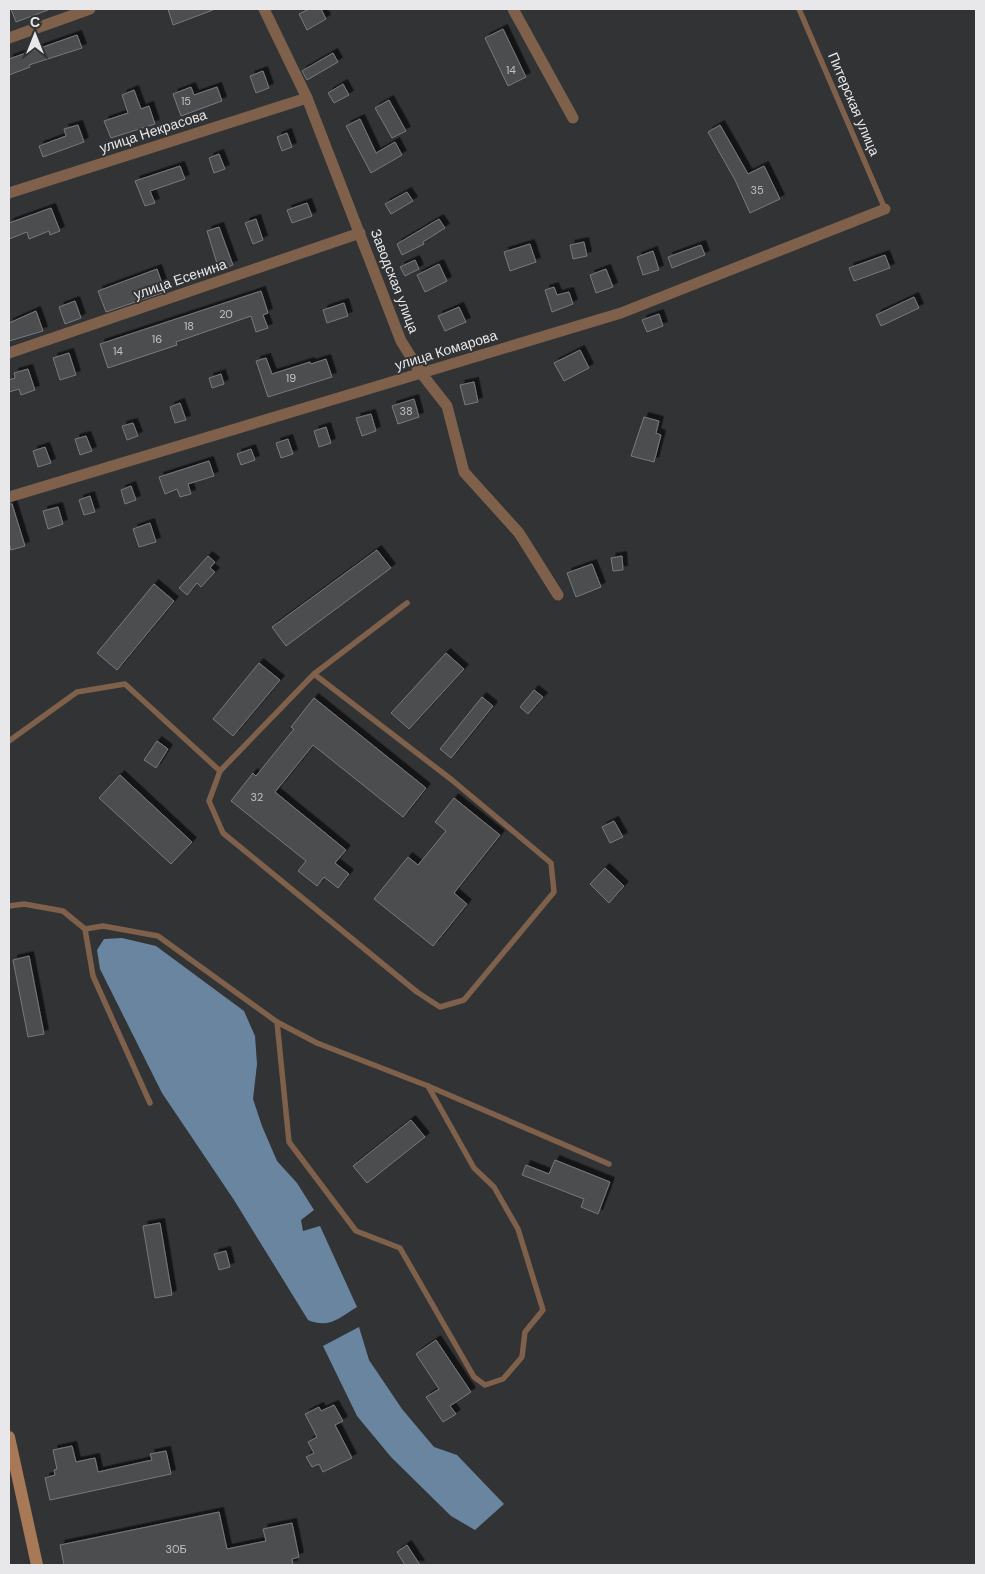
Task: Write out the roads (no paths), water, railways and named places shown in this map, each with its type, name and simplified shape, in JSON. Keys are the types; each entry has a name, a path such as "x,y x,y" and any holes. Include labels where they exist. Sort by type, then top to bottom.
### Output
{"main road":[{"path":"9,1437 37,1565"}],"street":[{"path":"9,38 90,9"},
{"name":"Заводская улица","path":"264,9 306,98 401,341 421,373 447,406 464,472 519,533 558,595"},
{"path":"513,9 573,118"},
{"name":"улица Некрасова","path":"9,193 306,98"},
{"name":"улица Комарова","path":"9,497 621,313 885,210"},
{"name":"улица Есенина","path":"9,353 360,233"}],"lane":[{"name":"Питерская улица","path":"799,9 885,210"},
{"path":"314,674 452,780 551,863 554,892 464,1000 440,1007 417,992 223,833 209,801 220,771 314,674 407,603"},
{"path":"9,741 77,692 125,684 220,771"},
{"path":"9,906 24,904 63,911 85,930 93,976 150,1103"},
{"path":"85,930 103,926 158,936 277,1022 317,1043 428,1086 608,1164"},
{"path":"277,1022 289,1142 356,1232 400,1248 474,1377 484,1385 503,1380 522,1357 525,1332 543,1310 518,1230 494,1187 474,1168 428,1086"}],"water":[{"path":"122,938 156,946 244,1011 255,1036 257,1064 253,1099 262,1126 277,1161 297,1183 314,1210 301,1220 303,1231 320,1226 357,1307 334,1321 322,1323 308,1320 234,1200 162,1093 100,969 97,950 104,939"},
{"path":"359,1327 369,1360 402,1409 434,1447 457,1455 504,1504 475,1530 451,1516 391,1457 357,1416 323,1346"}]}
